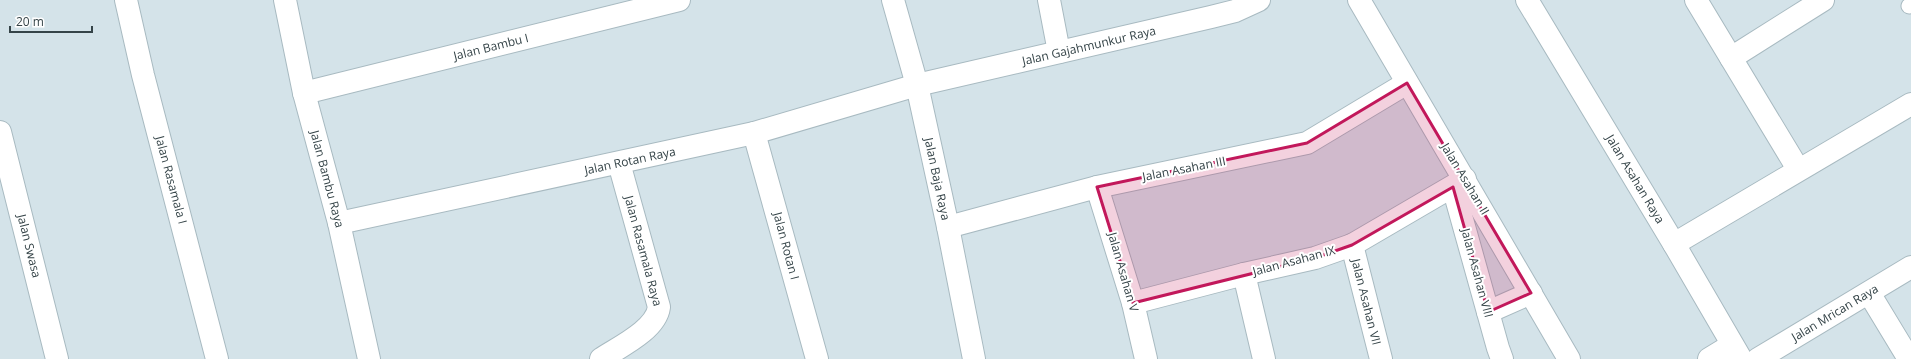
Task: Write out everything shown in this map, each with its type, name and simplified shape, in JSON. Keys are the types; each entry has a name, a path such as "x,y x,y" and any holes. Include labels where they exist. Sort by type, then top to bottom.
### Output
{"street":[{"name":"Jalan Rasamala I","path":"126,0 143,75 218,359"},
{"name":"Jalan Bambu Raya","path":"285,0 304,93 339,223 369,359"},
{"name":"Jalan Bambu I","path":"304,93 679,0"},
{"name":"Jalan Baja Raya","path":"893,0 917,85 948,226 974,359"},
{"path":"1049,0 1059,52"},
{"name":"Jalan Gajahmunkur Raya","path":"917,85 1211,17 1235,11 1258,0"},
{"name":"Jalan Asahan II","path":"1359,0 1407,83 1459,183 1531,292 1569,359"},
{"name":"Jalan Asahan Raya","path":"1526,0 1674,244 1737,352"},
{"path":"1696,0 1798,169"},
{"path":"1731,58 1824,0"},
{"name":"Jalan Asahan III","path":"948,226 1097,187 1307,143 1407,83"},
{"name":"Jalan Rotan Raya","path":"339,223 754,134 917,85"},
{"path":"1674,244 1798,169 1911,104"},
{"name":"Jalan Swasa","path":"0,132 57,359"},
{"name":"Jalan Rotan I","path":"754,134 817,359"},
{"name":"Jalan Rasamala Raya","path":"601,359 641,333 658,314 659,307 619,163"},
{"name":"Jalan Asahan IX","path":"1133,303 1244,274 1315,258 1352,245 1459,183"},
{"name":"Jalan Asahan VIII","path":"1459,183 1488,312 1502,359"},
{"name":"Jalan Asahan V","path":"1097,187 1133,303 1146,359"},
{"name":"Jalan Asahan VII","path":"1352,245 1381,359"},
{"name":"Jalan Mrican Raya","path":"1758,359 1911,267"},
{"path":"1244,274 1264,359"},
{"path":"1488,312 1531,292"},
{"path":"1870,293 1909,359"},
{"path":"1710,359 1737,352"}],"highlighted area":[{"path":"1407,83 1531,293 1488,312 1453,187 1352,245 1315,258 1133,303 1097,187 1281,150 1307,143"}],"shaded area":[{"path":"0,0 1911,0 1911,359 0,359"}]}
